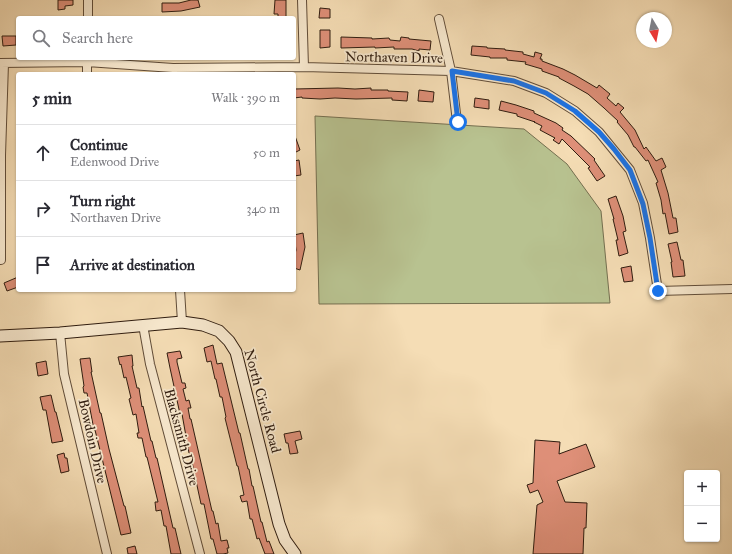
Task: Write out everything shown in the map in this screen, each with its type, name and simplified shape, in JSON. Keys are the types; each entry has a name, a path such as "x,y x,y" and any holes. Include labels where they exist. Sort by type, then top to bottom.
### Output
{"street":[{"path":"88,0 88,16"},
{"path":"302,0 304,68"},
{"path":"439,19 452,71 458,122"},
{"path":"87,60 87,72"},
{"name":"Northaven Drive","path":"2,63 87,60 173,71 304,68 452,71 514,81 546,93 575,111 599,132 630,170 643,204 658,291 732,289"},
{"path":"1,260 0,155 2,63"},
{"path":"180,292 182,322"},
{"name":"North Circle Road","path":"0,336 182,322 203,325 219,331 229,340 236,352 279,524 285,540 295,554"},
{"name":"Blacksmith Drive","path":"143,325 150,364 200,554"},
{"name":"Bowdoin Drive","path":"60,332 64,374 107,554"}],"green space":[{"path":"315,116 524,129 567,164 601,211 610,303 319,304"}],"building":[{"path":"58,0 73,0 73,5 65,6 65,9 58,10"},
{"path":"198,0 200,7 181,11 162,12 162,3 179,3"},
{"path":"275,0 286,0 286,16 278,16 278,14 274,14"},
{"path":"320,8 330,9 330,18 319,18"},
{"path":"320,30 330,30 330,47 320,48"},
{"path":"2,36 16,36 16,45 3,46"},
{"path":"341,37 372,39 389,38 390,40 400,41 401,37 431,41 430,50 419,49 419,51 412,49 394,49 394,47 341,48"},
{"path":"472,46 523,52 523,54 534,57 535,52 542,54 540,59 542,59 542,61 563,69 597,88 599,85 610,94 607,98 616,106 618,103 624,108 620,112 635,130 644,149 646,147 656,161 662,158 666,167 661,170 668,193 673,218 676,218 678,232 669,234 665,213 663,214 656,183 658,182 648,160 646,161 634,147 628,135 617,122 618,121 604,108 588,94 559,77 542,71 542,69 525,64 526,62 507,60 507,58 490,58 471,55"},
{"path":"371,88 371,90 408,92 407,101 392,100 392,98 320,99 296,98 296,89"},
{"path":"419,90 434,92 433,102 418,101"},
{"path":"475,98 489,100 489,109 474,107"},
{"path":"501,101 534,111 534,113 556,123 563,128 562,130 571,136 595,159 594,160 605,176 597,181 588,168 590,167 562,139 559,144 553,140 555,138 540,130 542,126 535,122 517,116 517,114 499,110"},
{"path":"296,139 300,150 296,152"},
{"path":"299,160 301,175 296,176 296,161"},
{"path":"616,196 623,216 626,231 623,232 628,253 619,256 614,219 608,199"},
{"path":"303,233 305,247 300,270 296,269 296,235"},
{"path":"677,242 681,260 683,260 685,276 673,277 672,262 668,244"},
{"path":"631,266 633,281 624,282 621,268"},
{"path":"16,278 16,288 7,291 4,283"},
{"path":"213,345 217,364 222,363 261,522 267,542 269,541 274,554 265,554 259,538 257,539 252,519 250,519 247,501 242,502 240,496 244,495 225,418 222,397 220,397 211,361 207,362 204,348"},
{"path":"180,351 182,358 177,359 177,362 182,383 185,383 186,388 183,389 186,401 189,400 191,408 188,408 190,419 212,511 216,524 218,523 221,541 227,540 229,548 227,548 228,553 217,554 213,539 211,539 204,504 201,504 189,453 182,414 180,414 167,353"},
{"path":"132,355 132,366 137,388 139,388 142,407 143,406 151,441 157,458 173,528 175,528 181,554 171,554 166,526 164,526 161,510 156,511 155,502 158,502 147,457 142,438 138,438 137,433 139,433 136,414 133,415 126,377 124,378 118,357"},
{"path":"90,358 91,372 100,413 131,533 121,535 94,430 87,393 84,393 80,359"},
{"path":"46,361 48,374 38,376 36,363"},
{"path":"51,395 63,441 52,443 46,410 43,410 40,397"},
{"path":"300,431 302,439 295,441 298,453 290,454 288,443 286,443 284,434"},
{"path":"535,440 560,442 559,454 586,444 595,467 557,481 565,502 587,503 583,554 533,554 537,505 543,502 538,490 530,493 527,485 533,483"},
{"path":"64,453 65,458 67,458 69,471 61,473 57,455"},
{"path":"135,546 137,554 128,554 127,548"}],"route":[{"path":"458,122 452,71 514,81 546,93 575,111 599,132 630,170 643,204 658,291"}]}
